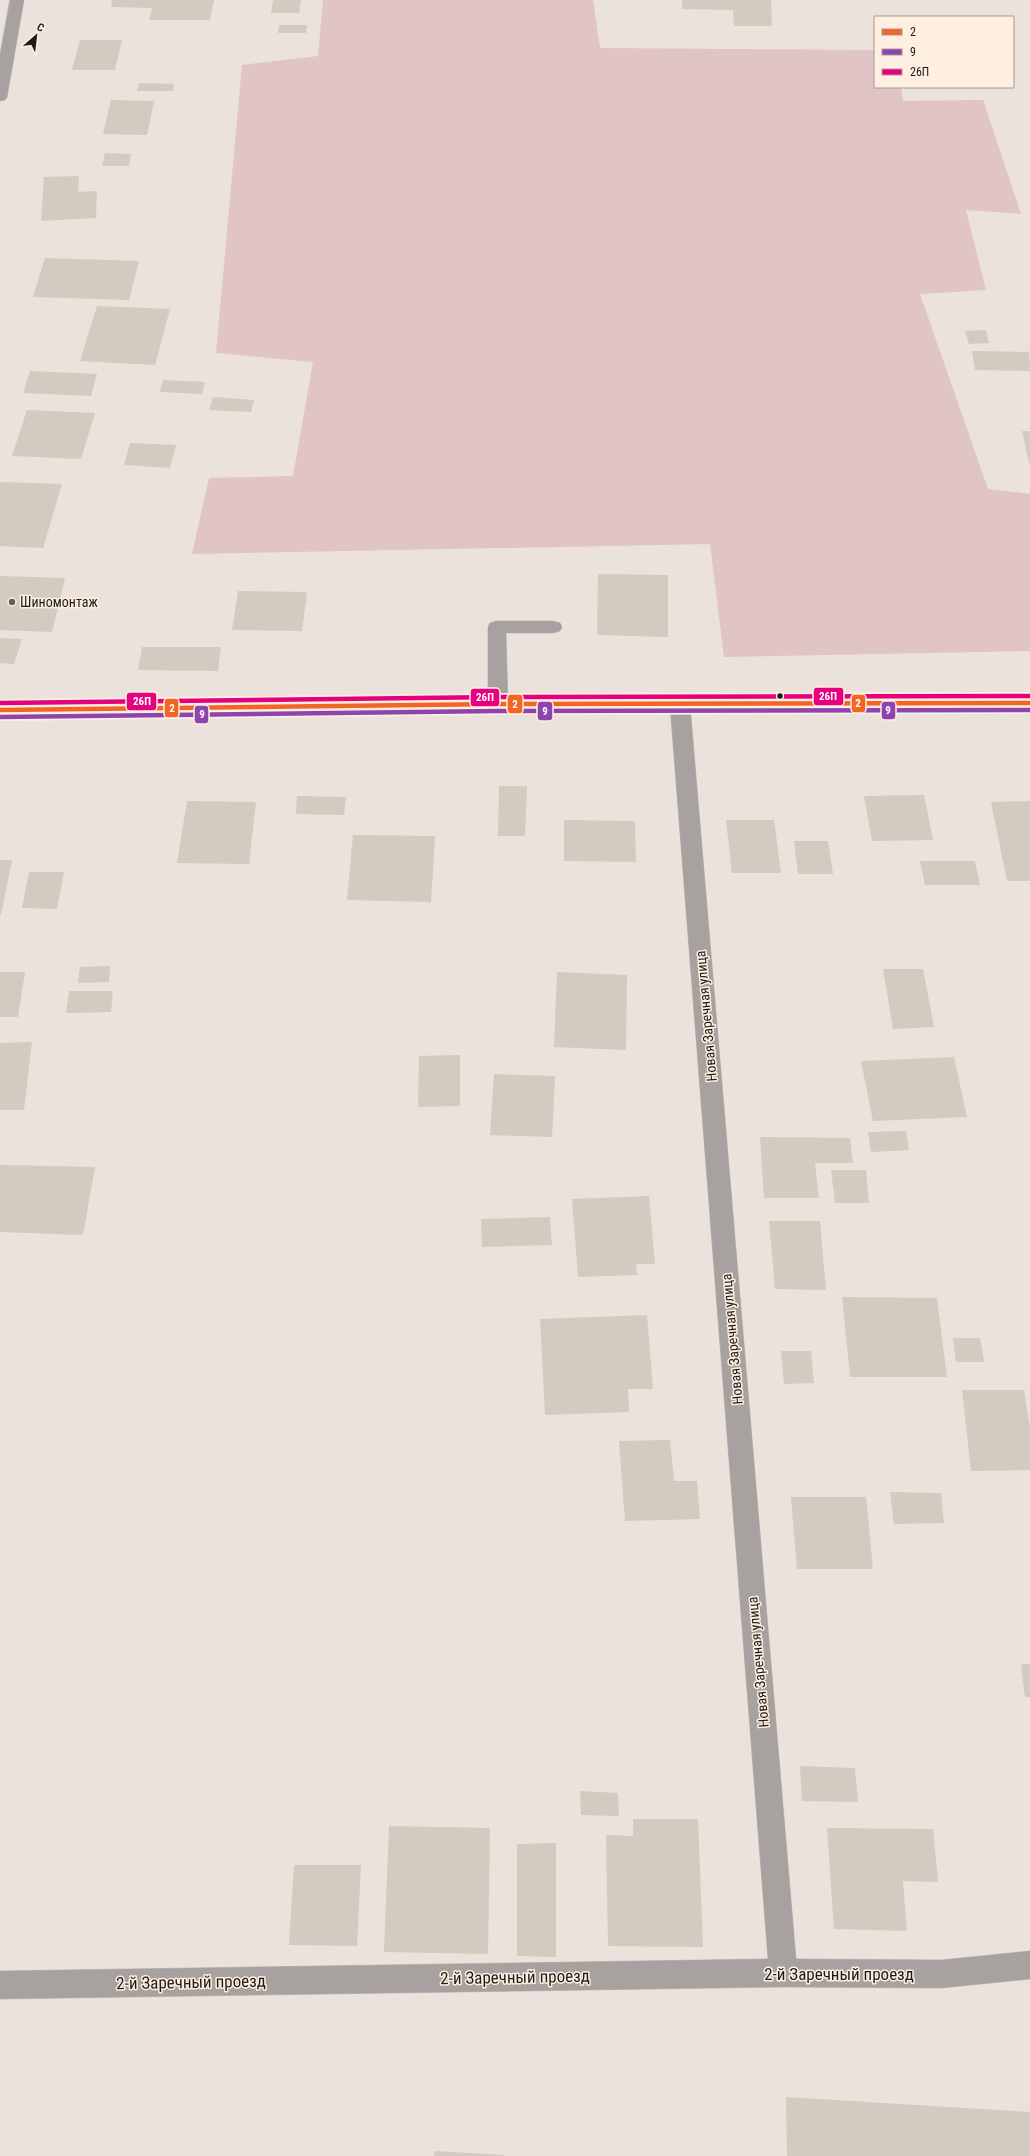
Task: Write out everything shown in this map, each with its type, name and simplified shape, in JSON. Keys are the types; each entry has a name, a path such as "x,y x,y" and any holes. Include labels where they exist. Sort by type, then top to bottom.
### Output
{"main road":[{"path":"0,710 498,704 680,705 1030,703"}],"street":[{"path":"0,97 17,0"},
{"path":"498,704 497,627 553,627"},
{"name":"Новая Заречная улица","path":"680,705 783,1973"},
{"name":"2-й Заречный проезд","path":"0,1984 783,1973 941,1974 1030,1965"}],"shaded area":[{"path":"323,0 593,0 600,48 874,50 874,88 901,88 903,101 983,100 1021,214 966,210 986,290 920,294 988,489 1030,494 1030,651 724,657 710,544 192,554 209,478 293,476 313,362 216,353 242,65 318,56"}],"building":[{"path":"112,0 214,0 210,20 149,20 152,8 111,7"},
{"path":"273,0 301,0 299,13 271,13"},
{"path":"682,0 771,0 772,26 734,26 733,10 682,9"},
{"path":"279,25 307,25 306,33 278,33"},
{"path":"80,40 122,40 115,70 72,70"},
{"path":"139,83 174,84 173,91 137,91"},
{"path":"111,100 154,101 147,135 103,134"},
{"path":"105,153 131,154 129,166 102,166"},
{"path":"79,176 78,192 97,191 96,218 41,221 44,177"},
{"path":"45,258 139,261 129,300 33,297"},
{"path":"97,306 170,309 155,365 80,361"},
{"path":"986,330 989,343 969,344 965,331"},
{"path":"972,351 1029,352 1030,371 975,370"},
{"path":"30,371 97,374 91,396 23,393"},
{"path":"163,380 205,382 202,394 160,392"},
{"path":"213,397 254,400 251,412 209,410"},
{"path":"27,410 95,413 81,459 12,456"},
{"path":"1022,431 1030,431 1030,463 1029,463"},
{"path":"130,443 176,445 170,468 124,465"},
{"path":"0,482 62,484 43,548 0,546"},
{"path":"598,574 668,575 668,637 597,635"},
{"path":"0,576 65,578 52,632 0,630"},
{"path":"238,591 307,592 302,631 232,630"},
{"path":"0,638 22,639 14,664 0,663"},
{"path":"142,647 221,647 218,671 138,670"},
{"path":"499,786 527,786 525,836 498,836"},
{"path":"924,795 933,840 872,841 864,796"},
{"path":"297,796 346,797 344,815 296,814"},
{"path":"187,801 256,802 249,864 177,863"},
{"path":"1030,801 1030,881 1007,881 991,802"},
{"path":"564,820 635,821 636,862 564,861"},
{"path":"726,820 774,820 781,873 732,873"},
{"path":"353,835 435,836 431,902 347,900"},
{"path":"794,841 828,841 833,874 798,874"},
{"path":"0,860 12,860 1,915 0,915"},
{"path":"920,861 975,861 980,885 925,885"},
{"path":"29,872 64,872 57,909 22,908"},
{"path":"110,966 109,982 78,983 80,967"},
{"path":"883,969 923,969 934,1027 893,1029"},
{"path":"0,972 25,972 18,1017 0,1017"},
{"path":"557,972 627,975 626,1050 554,1047"},
{"path":"69,991 113,991 111,1012 66,1013"},
{"path":"32,1042 24,1110 0,1110 0,1043"},
{"path":"460,1055 460,1106 418,1107 419,1056"},
{"path":"954,1057 967,1117 873,1121 861,1061"},
{"path":"494,1074 555,1076 552,1137 490,1135"},
{"path":"906,1131 909,1150 871,1152 868,1132"},
{"path":"760,1137 850,1138 853,1163 815,1163 819,1198 764,1198"},
{"path":"0,1165 95,1167 83,1235 0,1232"},
{"path":"831,1170 866,1170 869,1203 835,1203"},
{"path":"649,1196 655,1264 636,1264 637,1275 578,1277 572,1199"},
{"path":"550,1217 552,1245 482,1247 481,1219"},
{"path":"769,1221 820,1221 826,1290 775,1289"},
{"path":"842,1297 937,1298 947,1377 850,1377"},
{"path":"647,1315 653,1389 628,1389 629,1412 545,1415 540,1319"},
{"path":"953,1338 980,1338 984,1362 956,1362"},
{"path":"781,1351 811,1351 814,1383 784,1384"},
{"path":"962,1390 1024,1390 1030,1428 1030,1470 971,1471"},
{"path":"670,1440 674,1481 697,1481 700,1519 625,1521 619,1441"},
{"path":"890,1492 941,1493 944,1523 894,1524"},
{"path":"791,1497 866,1497 873,1569 797,1569"},
{"path":"1021,1664 1030,1664 1030,1697 1025,1697"},
{"path":"800,1766 855,1768 858,1802 802,1801"},
{"path":"580,1791 618,1793 619,1816 581,1815"},
{"path":"633,1819 698,1819 703,1947 608,1946 606,1835 633,1836"},
{"path":"389,1826 490,1828 488,1954 384,1952"},
{"path":"827,1828 933,1829 938,1882 903,1881 907,1931 834,1929"},
{"path":"556,1843 556,1957 517,1956 517,1844"},
{"path":"294,1865 361,1865 357,1946 289,1945"},
{"path":"786,2097 1030,2112 1030,2156 787,2156"},
{"path":"435,2151 504,2155 504,2156 434,2156"}],"transit line":[{"name":"26П","path":"0,703 498,697 1030,696"},
{"name":"2","path":"0,710 498,704 1030,703"},
{"name":"9","path":"0,717 498,711 1030,710"}],"place":[{"name":"Шиномонтаж","path":"12,602"}]}
